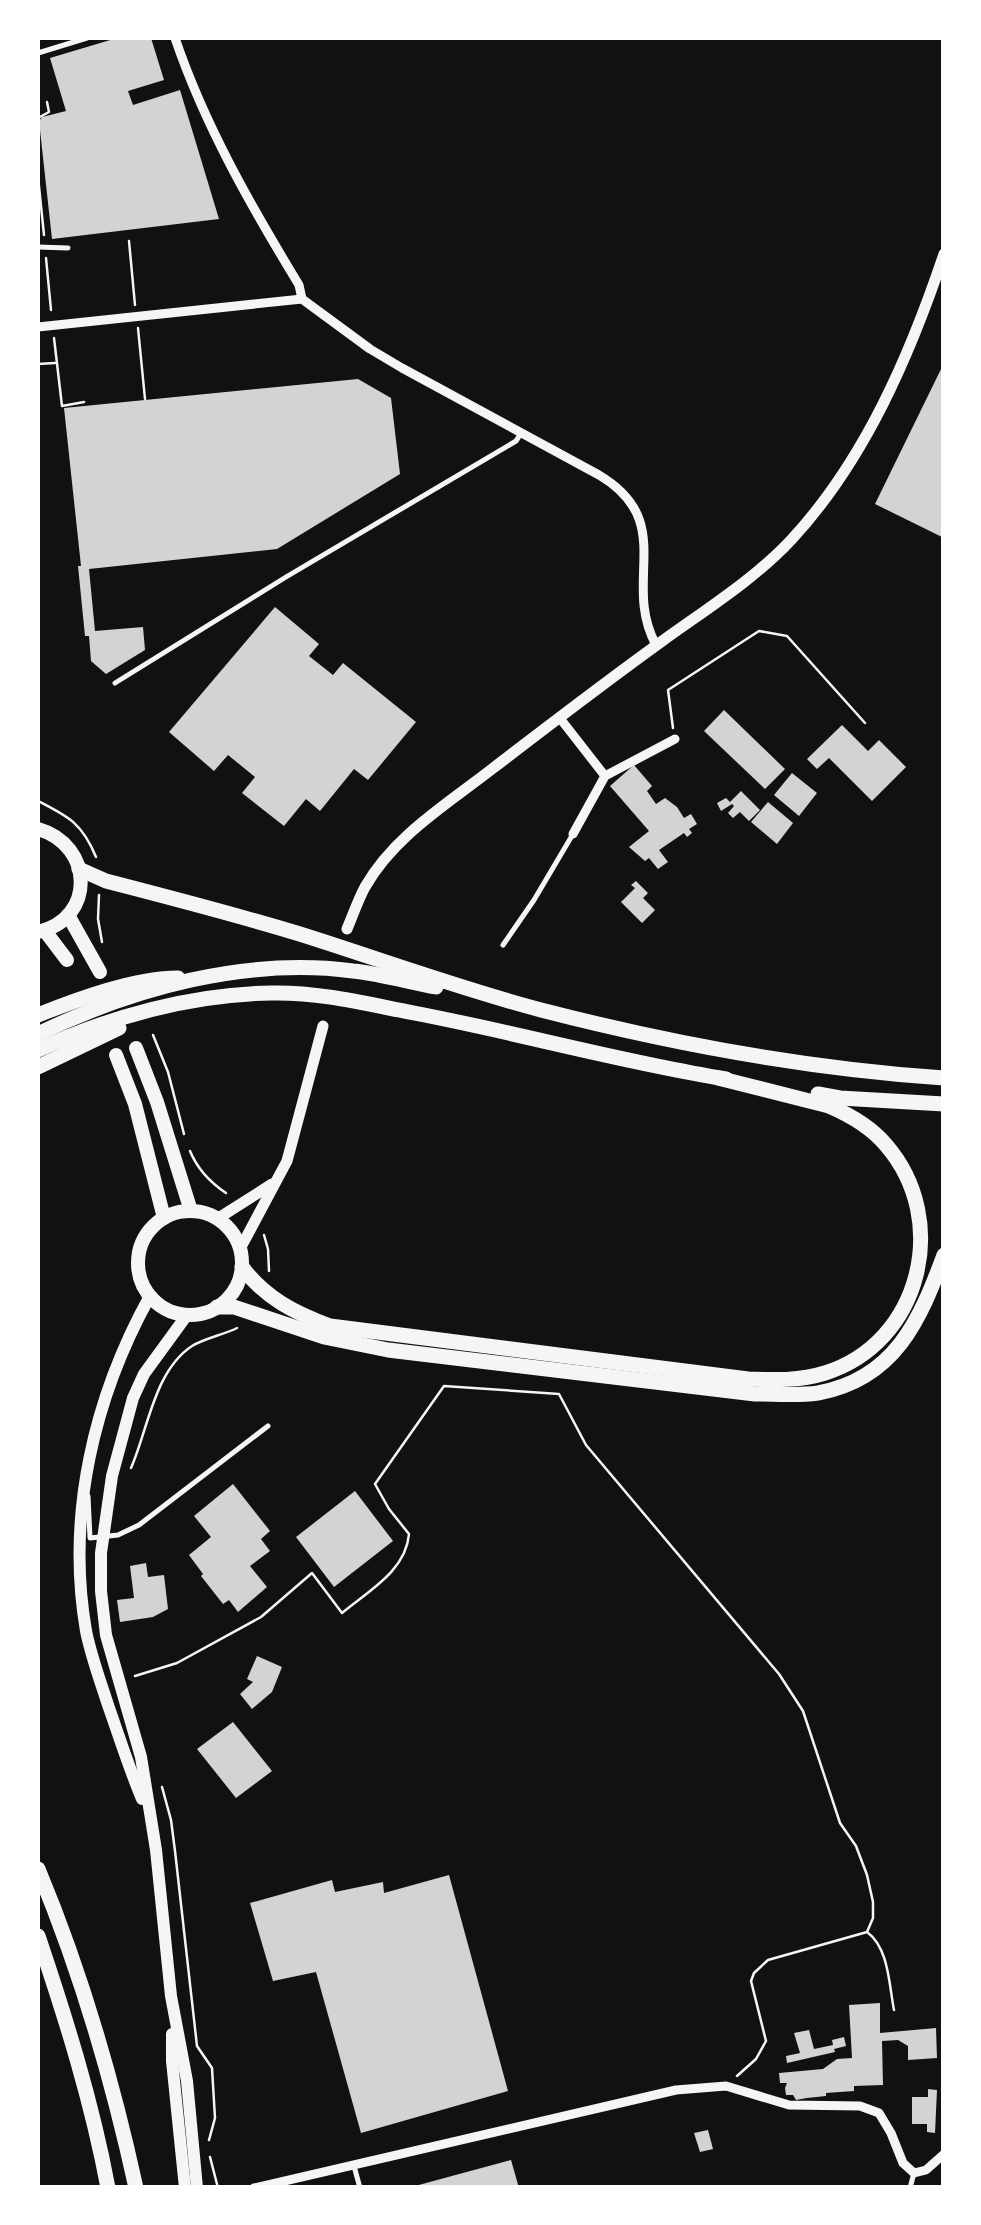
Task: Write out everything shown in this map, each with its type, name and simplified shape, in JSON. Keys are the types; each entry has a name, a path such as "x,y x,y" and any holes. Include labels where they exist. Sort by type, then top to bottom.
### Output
{"highway":[{"path":"80,869 106,881 301,935 559,1015 697,1046 840,1068 944,1078"},
{"path":"38,1034 158,983 267,968 352,971 501,999"},
{"path":"38,1050 54,1028 110,1022 226,996 272,993 319,995 482,1026 718,1078 829,1106 846,1114 886,1144 911,1184 922,1237 910,1293 884,1334 842,1366 807,1377 774,1380 330,1326 288,1309 266,1293 242,1267"},
{"path":"38,1067 54,1028"},
{"path":"718,1078 840,1098 944,1104"},
{"path":"217,1307 234,1308 324,1337 388,1350 789,1395 820,1392 850,1382 874,1370 894,1353 912,1330 944,1254"},
{"path":"38,1869 93,2019 136,2188"},
{"path":"38,1936 72,2040 108,2188"}],"main road":[{"path":"38,829 68,846 80,869 79,894 68,915 58,925 41,932 68,960"},
{"path":"68,915 100,972"},
{"path":"136,1048 190,1211"},
{"path":"116,1055 135,1104 164,1218"},
{"path":"190,1211 218,1219 232,1232 240,1249 242,1267 229,1297 217,1307 188,1315 160,1306 150,1296 138,1264 144,1238 153,1226 164,1218 190,1211"},
{"path":"149,1815 93,1662 86,1629 81,1557 85,1482 101,1406 117,1362 150,1296"},
{"path":"188,1315 144,1374 132,1398 112,1476 101,1553 106,1635 140,1757 156,1850 197,2188"},
{"path":"171,1996 172,2061 185,2188"}],"street":[{"path":"175,38 233,174 299,285 302,298 370,348 611,482 631,502 643,527 645,616 656,646"},
{"path":"347,929 366,886 410,832 790,542 850,459 898,373 944,254"},
{"path":"38,328 302,298"},
{"path":"559,717 605,776"},
{"path":"573,834 605,776 675,739"},
{"path":"240,1249 288,1160 323,1026"},
{"path":"218,1219 276,1182"},
{"path":"254,2188 294,2184 353,2163 676,2090 726,2086 789,2105 860,2106 879,2113 903,2163 914,2172 926,2170 944,2154"}],"lane":[{"path":"38,53 86,38"},
{"path":"41,248 68,248"},
{"path":"115,684 270,586 516,441 522,432"},
{"path":"503,945 573,834"},
{"path":"85,1482 90,1538 118,1536 136,1527 268,1426"},
{"path":"353,2163 360,2188"},
{"path":"910,2188 914,2172"}],"path":[{"path":"38,118 49,112 46,102"},
{"path":"38,177 41,248 62,406 84,402"},
{"path":"38,364 57,363"},
{"path":"675,739 668,690 759,631 787,636 864,723"},
{"path":"152,1035 168,1072 193,1158 216,1187 243,1204"},
{"path":"258,1218 268,1249 266,1293"},
{"path":"128,1474 158,1390 177,1362 192,1346 244,1324 252,1313"},
{"path":"119,1680 178,1663 261,1618 312,1573 342,1613 398,1567 408,1547 409,1534 375,1484 444,1386 560,1394 586,1446 779,1674 803,1711 840,1823 856,1846 867,1875 873,1918 867,1932"},
{"path":"162,1784 171,1820 196,2046 212,2068 215,2118 207,2147 218,2188"},
{"path":"726,2086 756,2059 766,2041 751,1982 768,1960 867,1932 881,1949 894,2010"}],"building":[{"path":"117,38 151,38 164,80 128,91 133,105 180,90 219,219 52,239 39,121 66,111 50,58"},
{"path":"944,363 944,538 875,504"},
{"path":"358,379 391,398 400,474 277,549 89,569 95,631 143,627 145,650 106,674 91,661 89,636 85,636 64,408"},
{"path":"275,607 319,644 309,656 333,675 343,663 416,722 368,780 354,769 320,811 306,799 284,826 242,793 255,777 228,755 214,771 169,732"},
{"path":"724,710 785,769 765,789 704,731"},
{"path":"842,725 868,751 879,740 906,767 872,801 829,758 817,769 807,759"},
{"path":"634,765 652,786 647,791 656,804 665,798 684,818 691,814 697,824 689,829 692,833 687,837 684,833 659,850 668,862 658,869 649,858 645,861 629,847 649,831 610,786"},
{"path":"792,773 817,793 799,816 774,795"},
{"path":"741,791 760,810 749,821 740,812 733,818 728,813 732,804 721,811 717,803 726,798 730,802"},
{"path":"768,802 793,823 777,844 751,822"},
{"path":"636,881 648,893 643,898 655,910 642,923 621,902 635,888 631,885"},
{"path":"233,1484 270,1531 261,1539 270,1551 250,1566 267,1587 238,1612 229,1600 223,1604 189,1555 211,1537 194,1516"},
{"path":"355,1491 393,1541 334,1587 296,1537"},
{"path":"146,1563 148,1577 164,1575 168,1609 153,1617 120,1622 117,1600 134,1598 130,1566"},
{"path":"257,1656 282,1667 272,1692 252,1709 240,1694 253,1682 247,1679"},
{"path":"233,1722 272,1771 236,1798 197,1749"},
{"path":"449,1875 508,2091 361,2133 316,1972 273,1981 250,1903 332,1880 335,1892 383,1882 384,1893"},
{"path":"880,2003 880,2033 936,2028 937,2058 908,2060 908,2046 898,2040 882,2041 883,2085 854,2086 854,2091 796,2100 793,2095 786,2095 787,2083 780,2083 779,2073 823,2069 837,2059 852,2058 849,2005"},
{"path":"809,2030 814,2049 833,2045 832,2040 844,2037 846,2046 787,2063 786,2056 800,2053 794,2033"},
{"path":"928,2089 937,2090 935,2133 927,2132 927,2124 912,2124 912,2097 928,2097"},
{"path":"708,2130 713,2149 700,2152 694,2133"},
{"path":"511,2160 519,2188 415,2188 415,2186"}]}
